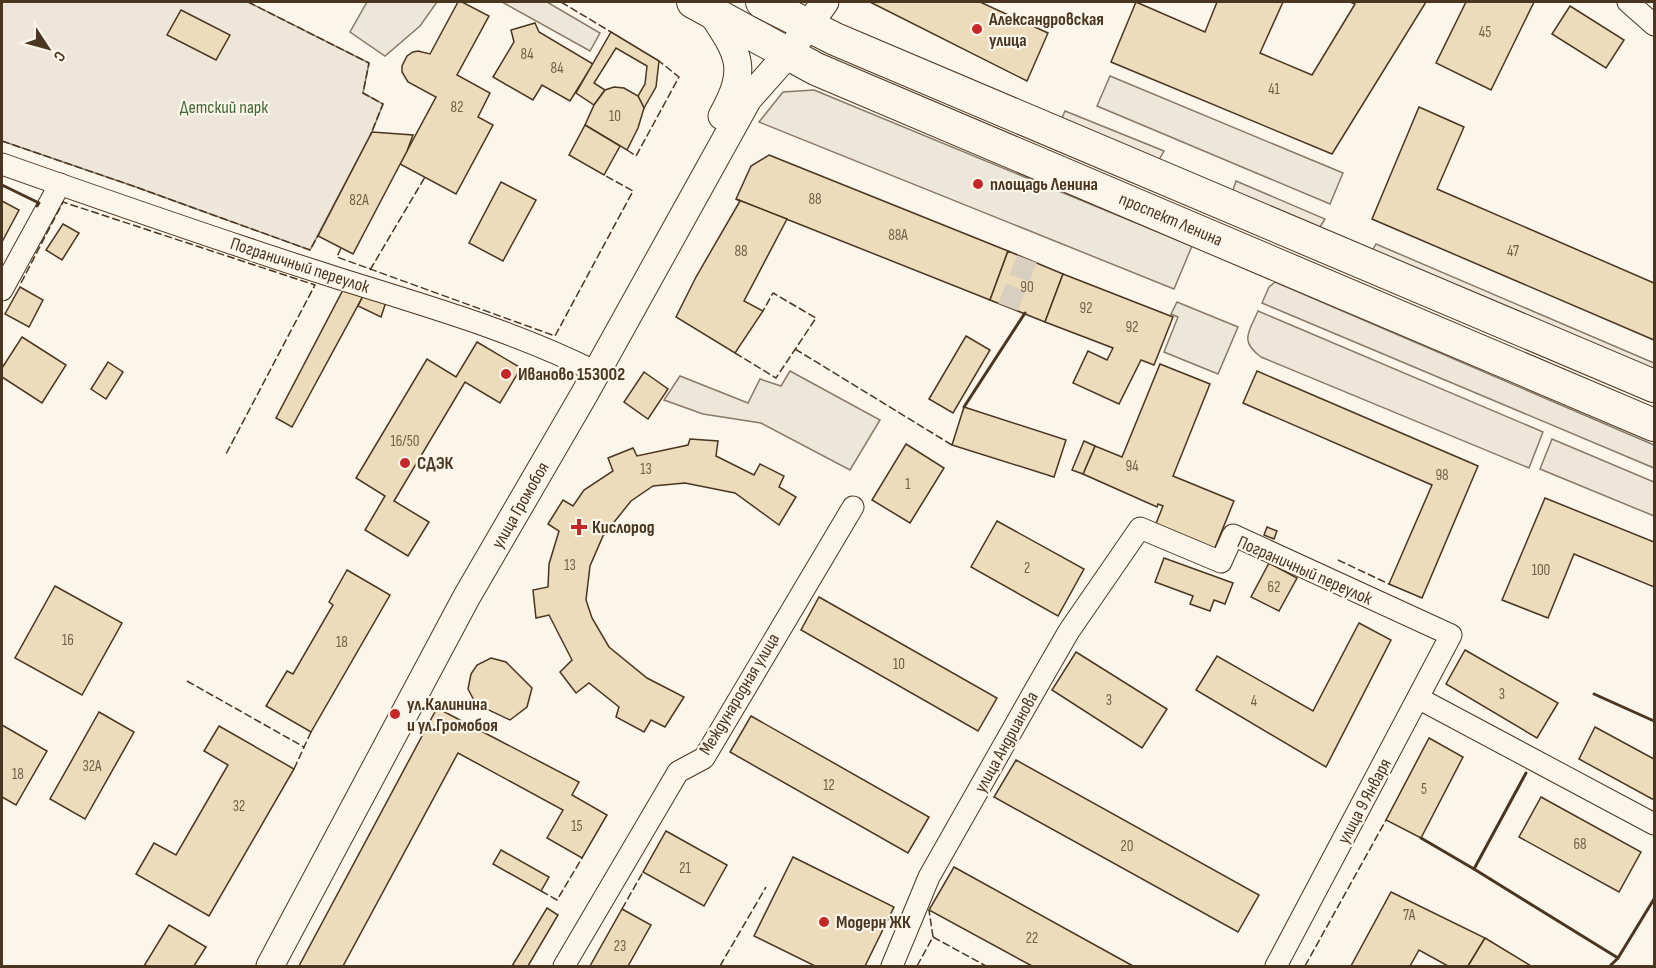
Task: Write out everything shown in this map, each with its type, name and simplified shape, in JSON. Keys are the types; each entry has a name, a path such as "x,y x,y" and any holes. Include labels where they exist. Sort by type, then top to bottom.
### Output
{"highway":[{"name":"проспект Ленина","path":"762,2 817,14 1654,386"},
{"name":"проспект Ленина","path":"702,7 816,69 1654,425"}],"main road":[{"name":"улица Громобоя","path":"270,966 735,92 738,60 732,43 702,7"},
{"name":"улица Громобоя","path":"250,966 346,787 748,99 787,54 817,14"},
{"name":"улица Громобоя","path":"735,92 787,54"}],"street":[{"path":"1628,2 1654,25"},
{"name":"Пограничный переулок","path":"2,164 326,274 420,303 558,353 589,368"},
{"path":"2,290 60,184"},
{"name":"Международная улица","path":"564,966 678,772 704,758 853,507"},
{"name":"Пограничный переулок","path":"1140,528 1221,562 1233,535 1451,635"},
{"name":"улица Андрианова","path":"892,966 929,878 1035,690 1069,631 1140,528"},
{"name":"улица 9 Января","path":"1276,966 1451,635"},
{"path":"1418,699 1654,824"}],"green space":[{"name":"Детский парк","path":"2,2 248,2 369,63 363,93 383,104 372,132 310,250 2,141"},
{"path":"1065,111 1164,151 1159,160 1062,118"},
{"path":"1236,181 1325,219 1320,227 1313,230 1237,198 1233,190"},
{"path":"1376,244 1654,363 1654,381 1368,258"},
{"path":"1275,282 1654,445 1654,468 1262,303 1269,287"},
{"path":"1258,311 1543,432 1529,468 1261,357 1248,341 1249,331"},
{"path":"1552,439 1654,482 1654,516 1540,469"}],"shaded area":[{"path":"367,2 437,2 420,26 385,56 350,32"},
{"path":"502,2 547,2 600,33 590,51"},
{"path":"1110,76 1343,173 1330,204 1097,106"},
{"name":"площадь Ленина","path":"814,90 1192,246 1174,289 759,122 783,92"},
{"path":"1177,302 1238,327 1218,374 1164,352 1178,317 1171,314"},
{"path":"790,371 880,420 850,470 761,423 703,414 664,400 680,376 748,403 760,379 781,386"}],"building":[{"path":"458,2 489,16 457,75 490,93 478,117 493,125 456,194 400,164 436,97 408,82 402,72 402,66 407,56 413,52 430,54"},
{"path":"870,2 980,2 1048,33 1027,81"},
{"path":"1136,2 1205,32 1217,2 1283,2 1260,53 1312,75 1355,4 1350,2 1426,2 1332,154 1111,62"},
{"path":"1466,2 1534,2 1491,90 1436,63"},
{"path":"1570,6 1624,40 1606,68 1552,34"},
{"path":"181,10 230,35 216,60 167,35"},
{"path":"535,23 539,32 593,64 570,101 542,85 533,100 493,77 514,42 511,30"},
{"path":"611,32 659,61 656,87 644,108 638,96 645,84 647,66 616,48 594,83 605,90 594,105 576,93"},
{"path":"614,87 624,88 638,96 644,108 638,128 627,150 585,125 594,105 605,90"},
{"path":"1419,107 1464,127 1437,189 1654,283 1654,340 1372,219"},
{"path":"585,125 620,146 604,175 569,155"},
{"path":"372,132 413,135 407,151 353,254 318,236"},
{"path":"769,155 1008,251 990,300 736,199 751,166"},
{"path":"501,182 536,200 503,261 469,243"},
{"path":"736,199 787,219 744,301 763,311 735,353 676,317 696,277 740,201"},
{"path":"2,201 19,210 2,242"},
{"path":"63,224 79,233 62,260 46,250"},
{"path":"1008,251 1063,274 1045,322 990,300"},
{"path":"1063,274 1173,317 1154,365 1141,360 1119,404 1073,383 1088,351 1107,360 1113,348 1045,322"},
{"path":"20,287 43,300 29,327 5,314"},
{"path":"344,288 363,296 292,427 276,418"},
{"path":"363,296 386,302 381,317 358,306"},
{"path":"966,336 990,350 953,413 929,399"},
{"path":"22,337 66,365 42,403 2,377 2,368"},
{"path":"477,342 521,368 500,403 465,382 394,501 429,522 408,556 365,530 385,496 356,478 427,359 456,377"},
{"path":"108,362 123,372 106,399 91,389"},
{"path":"1160,364 1210,384 1173,476 1234,501 1214,550 1155,526 1163,506 1158,504 1157,507 1083,474 1095,446 1122,457"},
{"path":"1257,371 1478,466 1422,598 1389,584 1432,485 1243,403"},
{"path":"644,372 668,389 648,419 624,402"},
{"path":"964,407 1066,440 1054,477 952,445"},
{"path":"690,439 718,441 716,456 754,475 760,464 784,476 779,487 796,497 779,525 735,493 685,483 653,486 631,501 603,536 590,566 586,600 592,618 609,647 647,678 684,697 665,727 651,720 644,732 616,717 619,707 589,683 576,693 560,672 572,660 549,615 536,618 533,590 548,587 549,564 559,531 548,524 563,500 573,506 584,490 613,471 608,458 633,448 637,456 688,445"},
{"path":"1084,441 1095,446 1083,474 1072,470"},
{"path":"906,444 944,468 910,523 872,500"},
{"path":"1545,498 1654,542 1654,587 1574,554 1548,618 1502,600"},
{"path":"997,521 1084,569 1058,616 971,567"},
{"path":"1267,527 1277,531 1274,539 1264,535"},
{"path":"1164,558 1233,583 1225,604 1214,600 1210,611 1190,604 1193,596 1155,582"},
{"path":"1269,563 1297,578 1279,611 1251,597"},
{"path":"347,570 390,595 311,732 266,706 287,671 293,674 333,605 329,602"},
{"path":"55,586 122,623 82,695 15,658"},
{"path":"819,597 997,698 978,731 801,630"},
{"path":"1359,623 1391,640 1326,767 1196,690 1217,656 1313,711"},
{"path":"1465,650 1558,703 1537,738 1446,684"},
{"path":"1076,652 1167,709 1142,748 1052,690"},
{"path":"491,658 506,662 532,688 527,707 510,720 476,704 468,689 471,674 477,665"},
{"path":"437,708 579,782 572,795 607,815 582,858 547,838 563,810 458,753 343,966 299,966"},
{"path":"99,712 134,732 85,819 50,799"},
{"path":"751,716 929,817 908,853 730,752"},
{"path":"2,725 47,751 16,805 2,797"},
{"path":"219,726 294,769 209,916 136,874 154,843 176,855 228,765 204,751"},
{"path":"1595,727 1654,759 1654,800 1579,759"},
{"path":"1429,738 1463,757 1421,838 1386,820"},
{"path":"1016,760 1259,895 1238,932 994,797"},
{"path":"1541,797 1641,852 1619,892 1519,837"},
{"path":"666,831 727,865 704,906 643,872"},
{"path":"501,850 549,877 541,891 493,864"},
{"name":"Модерн ЖК","path":"793,857 894,907 865,966 815,966 754,936"},
{"path":"954,867 1133,966 1032,966 929,910"},
{"path":"1391,892 1485,938 1468,966 1448,966 1419,950 1410,966 1351,966"},
{"path":"547,908 558,915 528,966 512,966"},
{"path":"622,909 651,925 628,966 590,966"},
{"path":"169,925 206,947 194,966 144,966"},
{"path":"1485,938 1531,966 1468,966"}],"tunnel":[{"path":"1008,307 1027,259"}],"fence":[{"path":"248,2 369,63 363,93 383,104 370,136"},
{"path":"561,2 611,32"},
{"path":"627,150 636,156 679,77 659,61"},
{"path":"2,141 310,250 319,234"},
{"path":"341,248 337,257 555,336 633,191 604,175"},
{"path":"370,270 425,177"},
{"path":"21,283 63,202 315,285 225,456"},
{"path":"735,353 776,378 816,318 773,293 763,311"},
{"path":"795,349 952,445"},
{"path":"1338,560 1389,584"},
{"path":"187,681 304,747"},
{"path":"294,769 311,732"},
{"path":"1305,966 1386,820"},
{"path":"541,891 557,900 582,858"},
{"path":"622,909 643,872"},
{"path":"720,966 766,887"},
{"path":"917,966 933,937 929,910"},
{"path":"933,937 986,966"}],"wall":[{"path":"2,185 39,203 37,206"},
{"path":"964,407 1025,313"},
{"path":"1594,694 1654,721"},
{"path":"1526,773 1474,869 1618,958 1654,899"},
{"path":"1421,838 1474,869"},
{"path":"1610,966 1618,958"}],"place":[{"name":"Александровская улица","path":"977,29"},
{"name":"площадь Ленина","path":"978,184"},
{"name":"Иваново 153002","path":"506,374"},
{"name":"СДЭК","path":"405,463"},
{"name":"Кислород","path":"579,527"},
{"name":"ул.Калинина и ул.Громобоя","path":"395,714"},
{"name":"Модерн ЖК","path":"824,922"}]}
